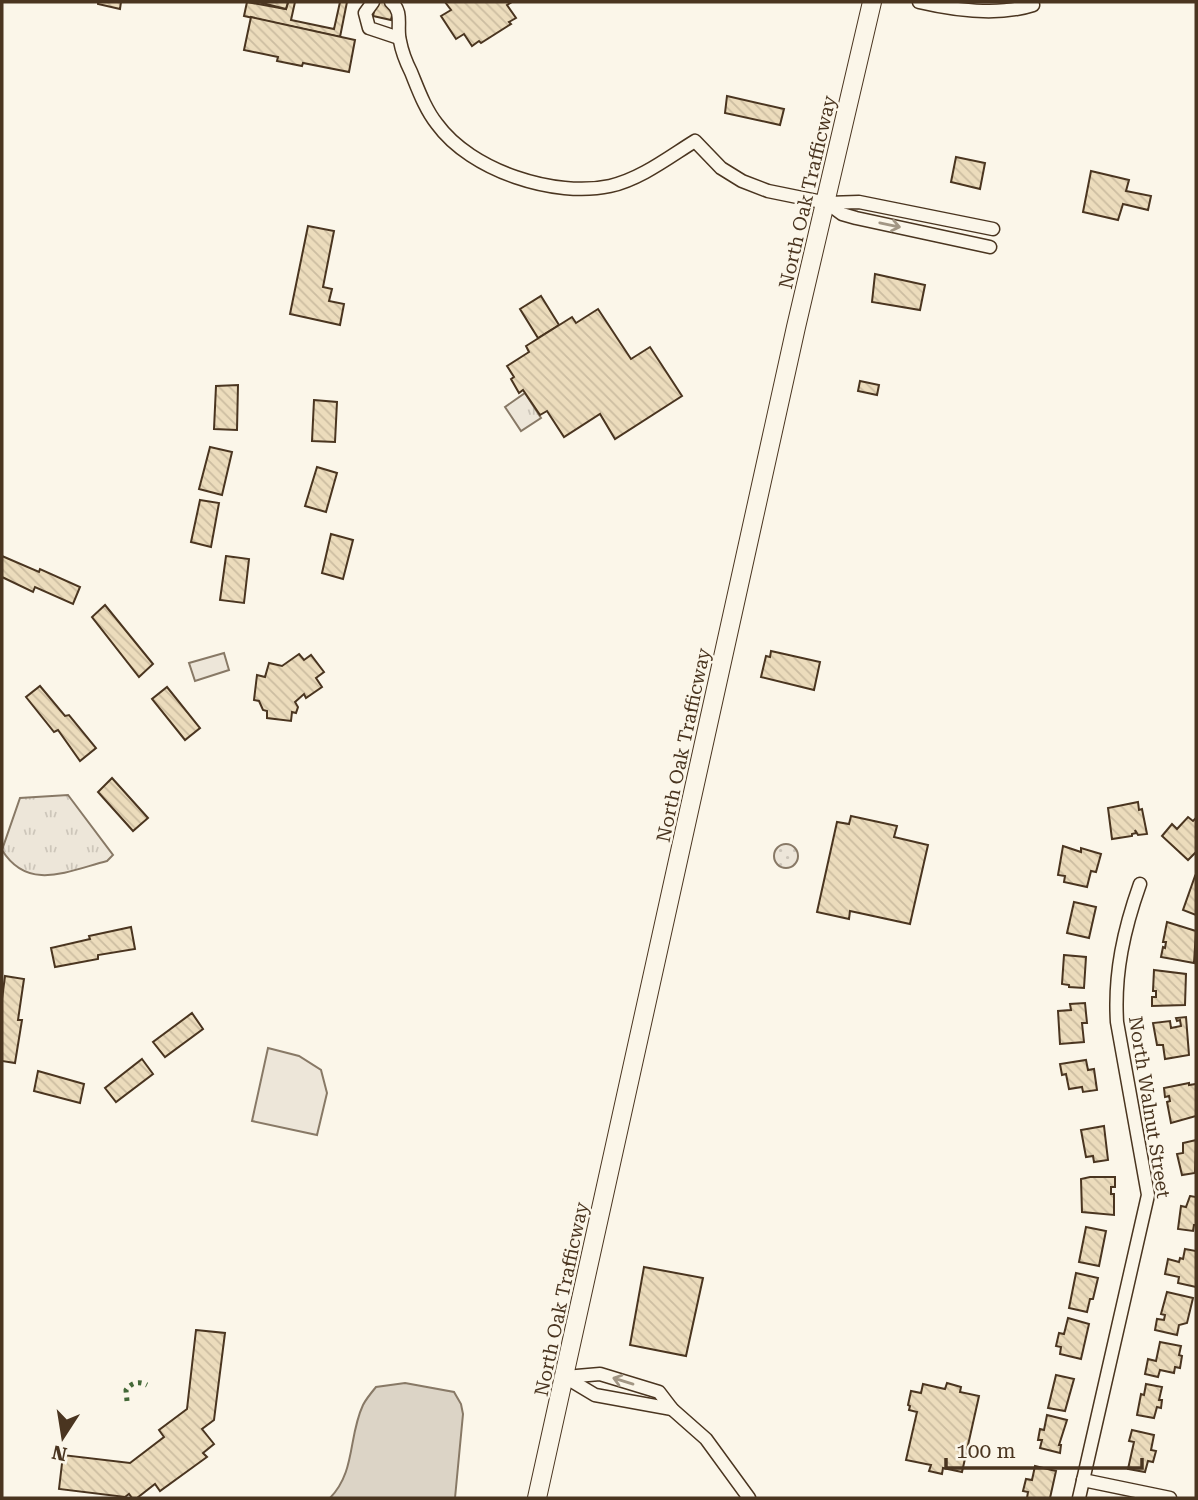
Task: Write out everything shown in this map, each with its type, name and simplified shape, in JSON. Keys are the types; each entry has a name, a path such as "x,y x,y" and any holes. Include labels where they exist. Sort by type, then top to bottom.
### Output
{"main road":[{"name":"North Oak Trafficway","path":"537,1498 796,327 872,2"}],"street":[{"path":"373,2 365,13 369,28 399,38"},
{"path":"391,2 399,15 399,38 409,68 436,124 464,150 513,177 545,186 579,190 612,186 647,171 695,141 721,168 741,181 768,191 827,203 859,202 993,229"},
{"path":"919,2 953,10 995,10 1033,5"},
{"path":"827,203 842,214 856,218 990,247"},
{"name":"North Walnut Street","path":"1079,1498 1148,1195 1117,1022 1116,1003 1120,949 1140,884"},
{"path":"565,1377 600,1374 659,1392 672,1409 706,1439 749,1498"},
{"path":"565,1377 595,1395 672,1409"},
{"path":"1083,1480 1170,1498"}],"green space":[{"path":"525,393 541,418 521,431 505,407"},
{"path":"224,653 229,670 195,681 189,663"},
{"path":"68,795 113,855 107,861 50,875 36,875 12,863 2,850 20,798"},
{"path":"786,844 794,848 798,856 794,864 786,868 778,864 774,856 778,848"},
{"path":"268,1048 299,1056 321,1070 327,1093 317,1135 252,1121"}],"shaded area":[{"path":"405,1383 454,1392 461,1404 463,1414 455,1498 330,1498 344,1477 358,1417 366,1400 376,1387"}],"building":[{"path":"121,2 120,9 98,4"},
{"path":"247,2 286,9 288,2 295,2 291,20 334,29 340,2 347,2 340,37 244,16"},
{"path":"258,2 288,2 286,9"},
{"path":"376,2 395,2 391,20 373,16"},
{"path":"445,2 512,2 507,5 516,18 509,22 511,24 472,46 464,34 456,39 441,16 451,10"},
{"path":"251,17 355,40 349,72 277,61 278,57 244,50"},
{"path":"727,96 784,109 780,125 725,113"},
{"path":"956,157 985,163 980,189 951,182"},
{"path":"1091,171 1129,180 1126,191 1151,196 1148,210 1123,204 1118,220 1083,212"},
{"path":"308,226 334,231 323,287 332,289 329,301 344,304 340,325 290,314"},
{"path":"875,274 925,285 920,310 872,302"},
{"path":"541,296 559,325 538,338 520,309"},
{"path":"598,309 631,359 650,347 682,396 615,439 600,414 564,437 547,411 540,415 523,390 519,393 507,366 529,352 526,346 572,317 576,323"},
{"path":"860,381 879,385 877,395 858,391"},
{"path":"238,385 237,430 214,429 216,386"},
{"path":"314,400 337,402 335,442 312,441"},
{"path":"210,447 232,452 222,495 199,489"},
{"path":"317,467 337,473 326,512 305,506"},
{"path":"200,500 219,503 211,547 191,542"},
{"path":"331,534 353,540 343,579 322,573"},
{"path":"2,556 80,587 73,604 35,587 33,592 2,577"},
{"path":"226,556 249,559 244,603 220,600"},
{"path":"105,605 153,664 139,677 92,617"},
{"path":"771,651 820,662 814,690 761,677 766,656 770,657"},
{"path":"299,654 304,660 311,655 324,672 316,678 322,687 306,698 304,694 295,702 298,707 296,713 292,712 291,721 267,718 267,711 263,710 259,701 254,700 257,675 265,677 269,663 282,666"},
{"path":"40,686 96,748 80,761 58,730 54,732 26,697"},
{"path":"167,687 200,728 185,740 152,699"},
{"path":"112,778 148,818 133,831 98,792"},
{"path":"1138,802 1147,834 1138,835 1135,830 1136,833 1132,836 1112,839 1108,808"},
{"path":"851,816 897,826 894,837 928,845 910,924 850,911 849,919 817,912 837,822 849,824"},
{"path":"1188,817 1193,821 1196,818 1196,852 1188,860 1162,836 1172,824 1177,829"},
{"path":"1063,846 1081,852 1081,848 1101,854 1096,872 1091,871 1087,887 1064,882 1065,876 1058,875"},
{"path":"1196,877 1196,915 1183,910"},
{"path":"1074,902 1096,907 1089,938 1067,933"},
{"path":"1167,922 1196,931 1194,963 1161,957 1163,947 1165,948 1166,942 1163,942"},
{"path":"131,927 135,949 98,955 98,959 55,967 51,948"},
{"path":"1064,955 1086,957 1084,988 1062,984"},
{"path":"1154,970 1186,974 1185,1005 1152,1006 1152,997 1156,997 1156,991 1153,991"},
{"path":"5,976 24,979 18,1020 22,1020 15,1063 2,1061 2,999"},
{"path":"1085,1003 1087,1023 1082,1023 1084,1042 1060,1044 1058,1011 1071,1010 1070,1004"},
{"path":"192,1013 203,1029 165,1057 153,1042"},
{"path":"1186,1017 1189,1055 1165,1059 1163,1045 1157,1045 1153,1023 1170,1021 1171,1028 1181,1026 1180,1020 1177,1021 1176,1018"},
{"path":"142,1059 153,1074 116,1102 105,1088"},
{"path":"1086,1060 1088,1070 1094,1069 1097,1090 1083,1092 1082,1087 1069,1089 1066,1074 1062,1075 1060,1064"},
{"path":"38,1071 84,1084 80,1103 34,1091"},
{"path":"1196,1084 1196,1116 1171,1123 1167,1102 1170,1101 1169,1096 1165,1097 1164,1088"},
{"path":"1104,1126 1108,1160 1094,1162 1093,1156 1086,1157 1081,1130"},
{"path":"1196,1140 1195,1173 1182,1175 1177,1154 1183,1153 1183,1143"},
{"path":"1115,1177 1115,1187 1111,1187 1111,1194 1114,1194 1114,1215 1082,1212 1081,1179"},
{"path":"1190,1196 1196,1197 1196,1225 1193,1231 1178,1229 1181,1206 1186,1207"},
{"path":"1086,1227 1106,1231 1099,1266 1079,1262"},
{"path":"1185,1249 1196,1251 1196,1287 1178,1283 1179,1277 1165,1274 1168,1259 1179,1262 1180,1258 1183,1259"},
{"path":"644,1267 703,1278 686,1356 630,1345"},
{"path":"1076,1273 1098,1278 1087,1312 1069,1308"},
{"path":"1167,1292 1193,1298 1187,1323 1179,1325 1177,1335 1155,1330 1157,1319 1164,1320 1165,1315 1161,1314"},
{"path":"1068,1318 1089,1324 1081,1359 1060,1354 1061,1347 1056,1346 1059,1333 1064,1334"},
{"path":"196,1330 225,1333 214,1420 202,1429 214,1444 203,1453 207,1457 160,1491 155,1484 137,1498 132,1498 129,1494 125,1497 59,1489 63,1455 130,1463 164,1437 159,1430 187,1409"},
{"path":"1160,1342 1181,1346 1180,1368 1175,1367 1174,1373 1160,1370 1158,1377 1145,1374 1148,1359 1156,1361"},
{"path":"1056,1375 1074,1379 1065,1411 1048,1408"},
{"path":"947,1383 961,1387 960,1392 979,1396 962,1472 943,1468 942,1474 929,1471 931,1465 906,1460 917,1412 909,1410 908,1405 911,1391 921,1393 923,1384 945,1389"},
{"path":"1146,1384 1162,1387 1159,1400 1162,1400 1161,1408 1157,1407 1154,1418 1137,1415"},
{"path":"1047,1415 1067,1420 1059,1445 1060,1453 1040,1448 1040,1429 1044,1430"},
{"path":"1132,1430 1154,1435 1151,1450 1156,1451 1153,1462 1148,1461 1145,1472 1128,1469 1134,1442 1129,1441"},
{"path":"1035,1466 1056,1471 1050,1498 1027,1498 1028,1492 1023,1491 1026,1479 1032,1480"}],"hedge":[{"path":"127,1401 126,1390 131,1385 147,1385"}]}
